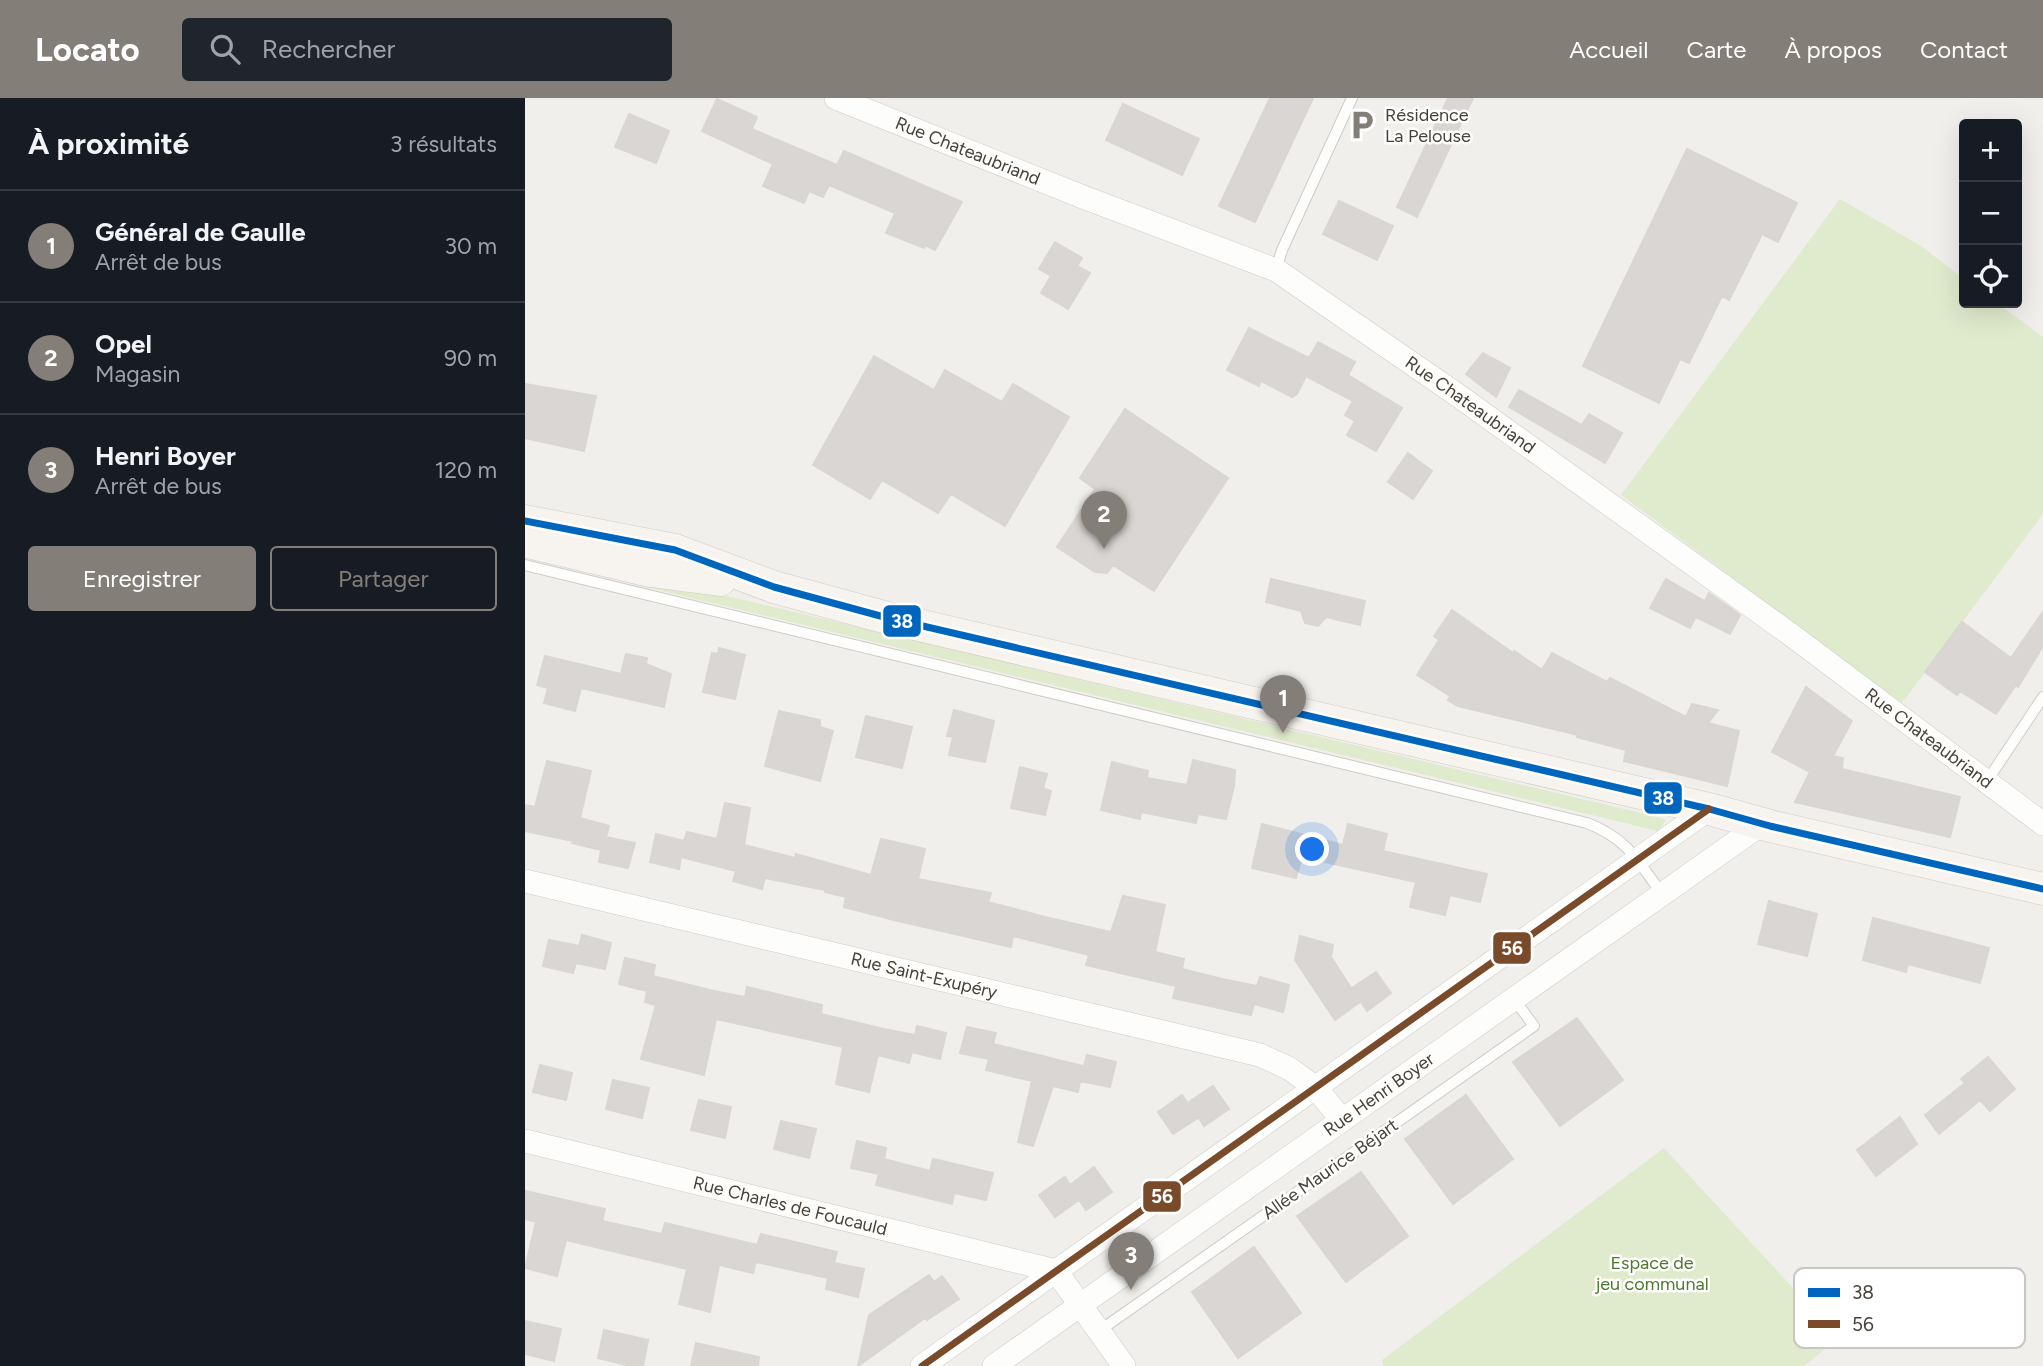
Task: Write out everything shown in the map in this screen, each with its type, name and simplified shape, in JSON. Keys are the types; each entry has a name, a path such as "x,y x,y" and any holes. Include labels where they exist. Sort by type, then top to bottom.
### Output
{"main road":[{"path":"525,521 675,550 774,587 884,617 2043,889"},
{"path":"525,541 650,571 774,587"}],"street":[{"name":"Rue Chateaubriand","path":"836,98 1083,197 1276,270 1445,387 1790,634 2042,822"},
{"path":"922,1366 1709,809"},
{"name":"Rue Henri Boyer","path":"994,1366 1763,823"},
{"name":"Rue Saint-Exupéry","path":"525,881 1259,1055 1290,1069 1316,1087 1342,1120"},
{"name":"Rue Charles de Foucauld","path":"525,1140 1056,1271"},
{"path":"1056,1271 1120,1360"}],"lane":[{"path":"1276,270 1282,250 1352,98"},
{"path":"525,565 1560,816 1610,832 1625,844 1662,894"},
{"path":"1987,782 2043,697"},
{"name":"Allée Maurice Béjart","path":"1099,1331 1534,1026 1514,999"}],"green space":[{"path":"1840,199 1921,246 1959,275 1959,308 2004,308 2043,337 2043,514 1902,703 1621,495"},
{"path":"525,548 1666,820 1658,831 525,558"},
{"name":"Espace de jeu communal","path":"1664,1148 1794,1289 1794,1348 1826,1348 1804,1366 1383,1366 1382,1360"}],"building":[{"path":"1270,98 1313,98 1255,222 1219,206"},
{"path":"1448,98 1473,98 1417,217 1397,207"},
{"path":"717,99 757,117 752,129 837,165 844,151 962,202 935,250 886,233 895,213 829,185 823,197 809,191 804,203 763,186 773,164 702,131"},
{"path":"1123,104 1199,139 1182,175 1106,140"},
{"path":"629,114 669,131 656,163 615,147"},
{"path":"1687,149 1797,203 1778,242 1762,234 1729,300 1722,296 1689,363 1680,359 1659,403 1583,366"},
{"path":"1339,201 1393,226 1377,260 1323,234"},
{"path":"1055,242 1082,258 1077,266 1090,273 1068,309 1041,293 1051,276 1039,269"},
{"path":"1249,328 1309,358 1318,342 1355,362 1348,375 1402,408 1376,451 1347,435 1355,421 1345,415 1353,401 1306,376 1297,394 1292,397 1261,381 1259,386 1227,370"},
{"path":"1483,353 1510,368 1496,397 1466,374"},
{"path":"874,356 934,390 945,370 1002,402 1013,384 1069,417 1005,526 951,494 938,513 882,480 870,499 813,465"},
{"path":"525,384 596,396 584,451 525,438"},
{"path":"1519,390 1582,425 1589,414 1622,433 1605,463 1509,407"},
{"path":"1125,409 1228,478 1154,591 1113,565 1107,573 1095,572 1057,547 1095,489 1080,478"},
{"path":"1408,453 1432,471 1413,499 1388,482"},
{"path":"1271,579 1365,601 1360,625 1326,617 1318,626 1305,623 1301,611 1266,602"},
{"path":"1666,579 1704,601 1690,628 1650,608"},
{"path":"1709,593 1740,615 1730,634 1696,617"},
{"path":"1452,610 1542,670 1552,653 1607,682 1610,678 1686,717 1692,704 1718,710 1708,723 1739,731 1727,786 1624,761 1626,750 1577,737 1578,735 1458,706 1448,700 1450,696 1417,675 1439,640 1434,636"},
{"path":"2042,613 2043,646 2018,687 2016,685 1996,714 1960,691 1957,695 1925,672 1962,622 2011,658"},
{"path":"719,648 745,655 735,699 703,692 712,653 718,654"},
{"path":"626,654 647,658 646,664 671,674 664,707 581,688 575,711 544,703 548,688 537,685 545,656 621,674"},
{"path":"1806,687 1852,721 1833,756 1843,758 1842,769 1960,797 1950,837 1795,802 1810,772 1772,752"},
{"path":"954,710 994,721 985,762 949,755 953,737 947,736"},
{"path":"779,711 820,720 820,727 833,731 820,781 765,766"},
{"path":"866,716 912,727 902,768 856,757"},
{"path":"1193,760 1235,770 1226,819 1198,814 1196,823 1141,812 1140,819 1101,810 1112,762 1148,771 1147,778 1187,785"},
{"path":"547,761 591,771 580,818 609,826 606,837 635,843 628,868 599,862 601,850 525,831 525,805 535,807"},
{"path":"1020,767 1047,774 1043,788 1051,791 1045,815 1011,808"},
{"path":"725,803 750,808 744,845 795,858 796,854 871,875 881,839 925,849 918,879 991,893 988,902 1049,918 1111,932 1123,896 1165,905 1155,952 1184,959 1182,969 1222,979 1257,986 1260,977 1289,985 1283,1012 1254,1004 1251,1015 1173,998 1176,986 1086,965 1089,955 1013,936 1011,947 894,920 844,907 846,897 825,890 765,878 762,889 733,881 736,871 681,857 679,869 650,862 656,834 684,841 687,832 717,839"},
{"path":"1262,824 1343,845 1348,824 1387,834 1383,851 1487,874 1480,902 1450,895 1445,915 1410,907 1416,882 1302,857 1296,878 1252,868"},
{"path":"1769,901 1817,914 1807,956 1758,944"},
{"path":"1873,918 1989,948 1980,983 1908,964 1906,972 1863,960"},
{"path":"582,935 611,943 605,969 576,963 573,973 543,966 549,940 579,946"},
{"path":"1300,936 1333,945 1331,957 1360,1002 1335,1020 1295,960"},
{"path":"625,958 655,965 653,976 714,991 745,997 747,987 822,1005 821,1014 884,1029 915,1035 917,1026 946,1033 940,1059 912,1052 909,1063 878,1055 869,1092 836,1084 843,1047 716,1019 704,1075 641,1059 656,1005 645,1002 647,991 619,984"},
{"path":"1376,972 1391,993 1367,1011 1352,988"},
{"path":"1577,1018 1623,1080 1560,1126 1513,1062"},
{"path":"967,1027 996,1033 993,1044 1083,1066 1078,1092 1053,1086 1033,1146 1018,1142 1032,1081 986,1070 989,1059 960,1053"},
{"path":"1087,1055 1116,1062 1110,1087 1080,1081"},
{"path":"1988,1057 2015,1089 1990,1111 1980,1100 1939,1134 1925,1115 1965,1083 1961,1079"},
{"path":"540,1065 572,1073 566,1100 533,1092"},
{"path":"613,1080 649,1088 642,1118 606,1109"},
{"path":"1213,1086 1229,1109 1204,1126 1189,1102"},
{"path":"1182,1095 1198,1118 1173,1134 1158,1112"},
{"path":"1466,1095 1513,1159 1453,1204 1405,1139"},
{"path":"699,1100 731,1107 725,1138 691,1130"},
{"path":"1900,1117 1917,1144 1876,1176 1857,1150"},
{"path":"781,1121 816,1129 809,1158 774,1149"},
{"path":"857,1141 886,1148 884,1159 930,1171 933,1159 993,1173 986,1200 954,1193 952,1204 876,1185 879,1174 851,1168"},
{"path":"1094,1167 1112,1192 1086,1210 1079,1200 1055,1217 1039,1195 1065,1177 1070,1185"},
{"path":"1361,1172 1408,1236 1346,1282 1297,1216"},
{"path":"525,1191 605,1209 602,1221 662,1234 665,1223 757,1245 761,1234 837,1252 834,1263 864,1269 858,1297 826,1289 828,1278 756,1262 753,1273 719,1265 710,1312 679,1304 687,1269 566,1240 557,1276 525,1268 536,1222 525,1219"},
{"path":"1254,1247 1301,1313 1238,1358 1192,1292"},
{"path":"929,1275 934,1282 942,1276 959,1299 927,1320 925,1318 858,1366 869,1315"},
{"path":"525,1321 561,1329 554,1361 525,1354"},
{"path":"604,1330 648,1340 643,1366 630,1366 598,1358"},
{"path":"696,1343 759,1357 758,1366 691,1366"}],"transit line":[{"name":"38","path":"525,521 675,550 774,587 884,617 2043,889"},
{"name":"56","path":"922,1366 1709,809"}],"place":[{"name":"Résidence La Pelouse","path":"1362,125"},
{"name":"Opel","path":"1104,549"},
{"name":"Général de Gaulle","path":"1283,733"},
{"name":"Henri Boyer","path":"1131,1290"}]}
